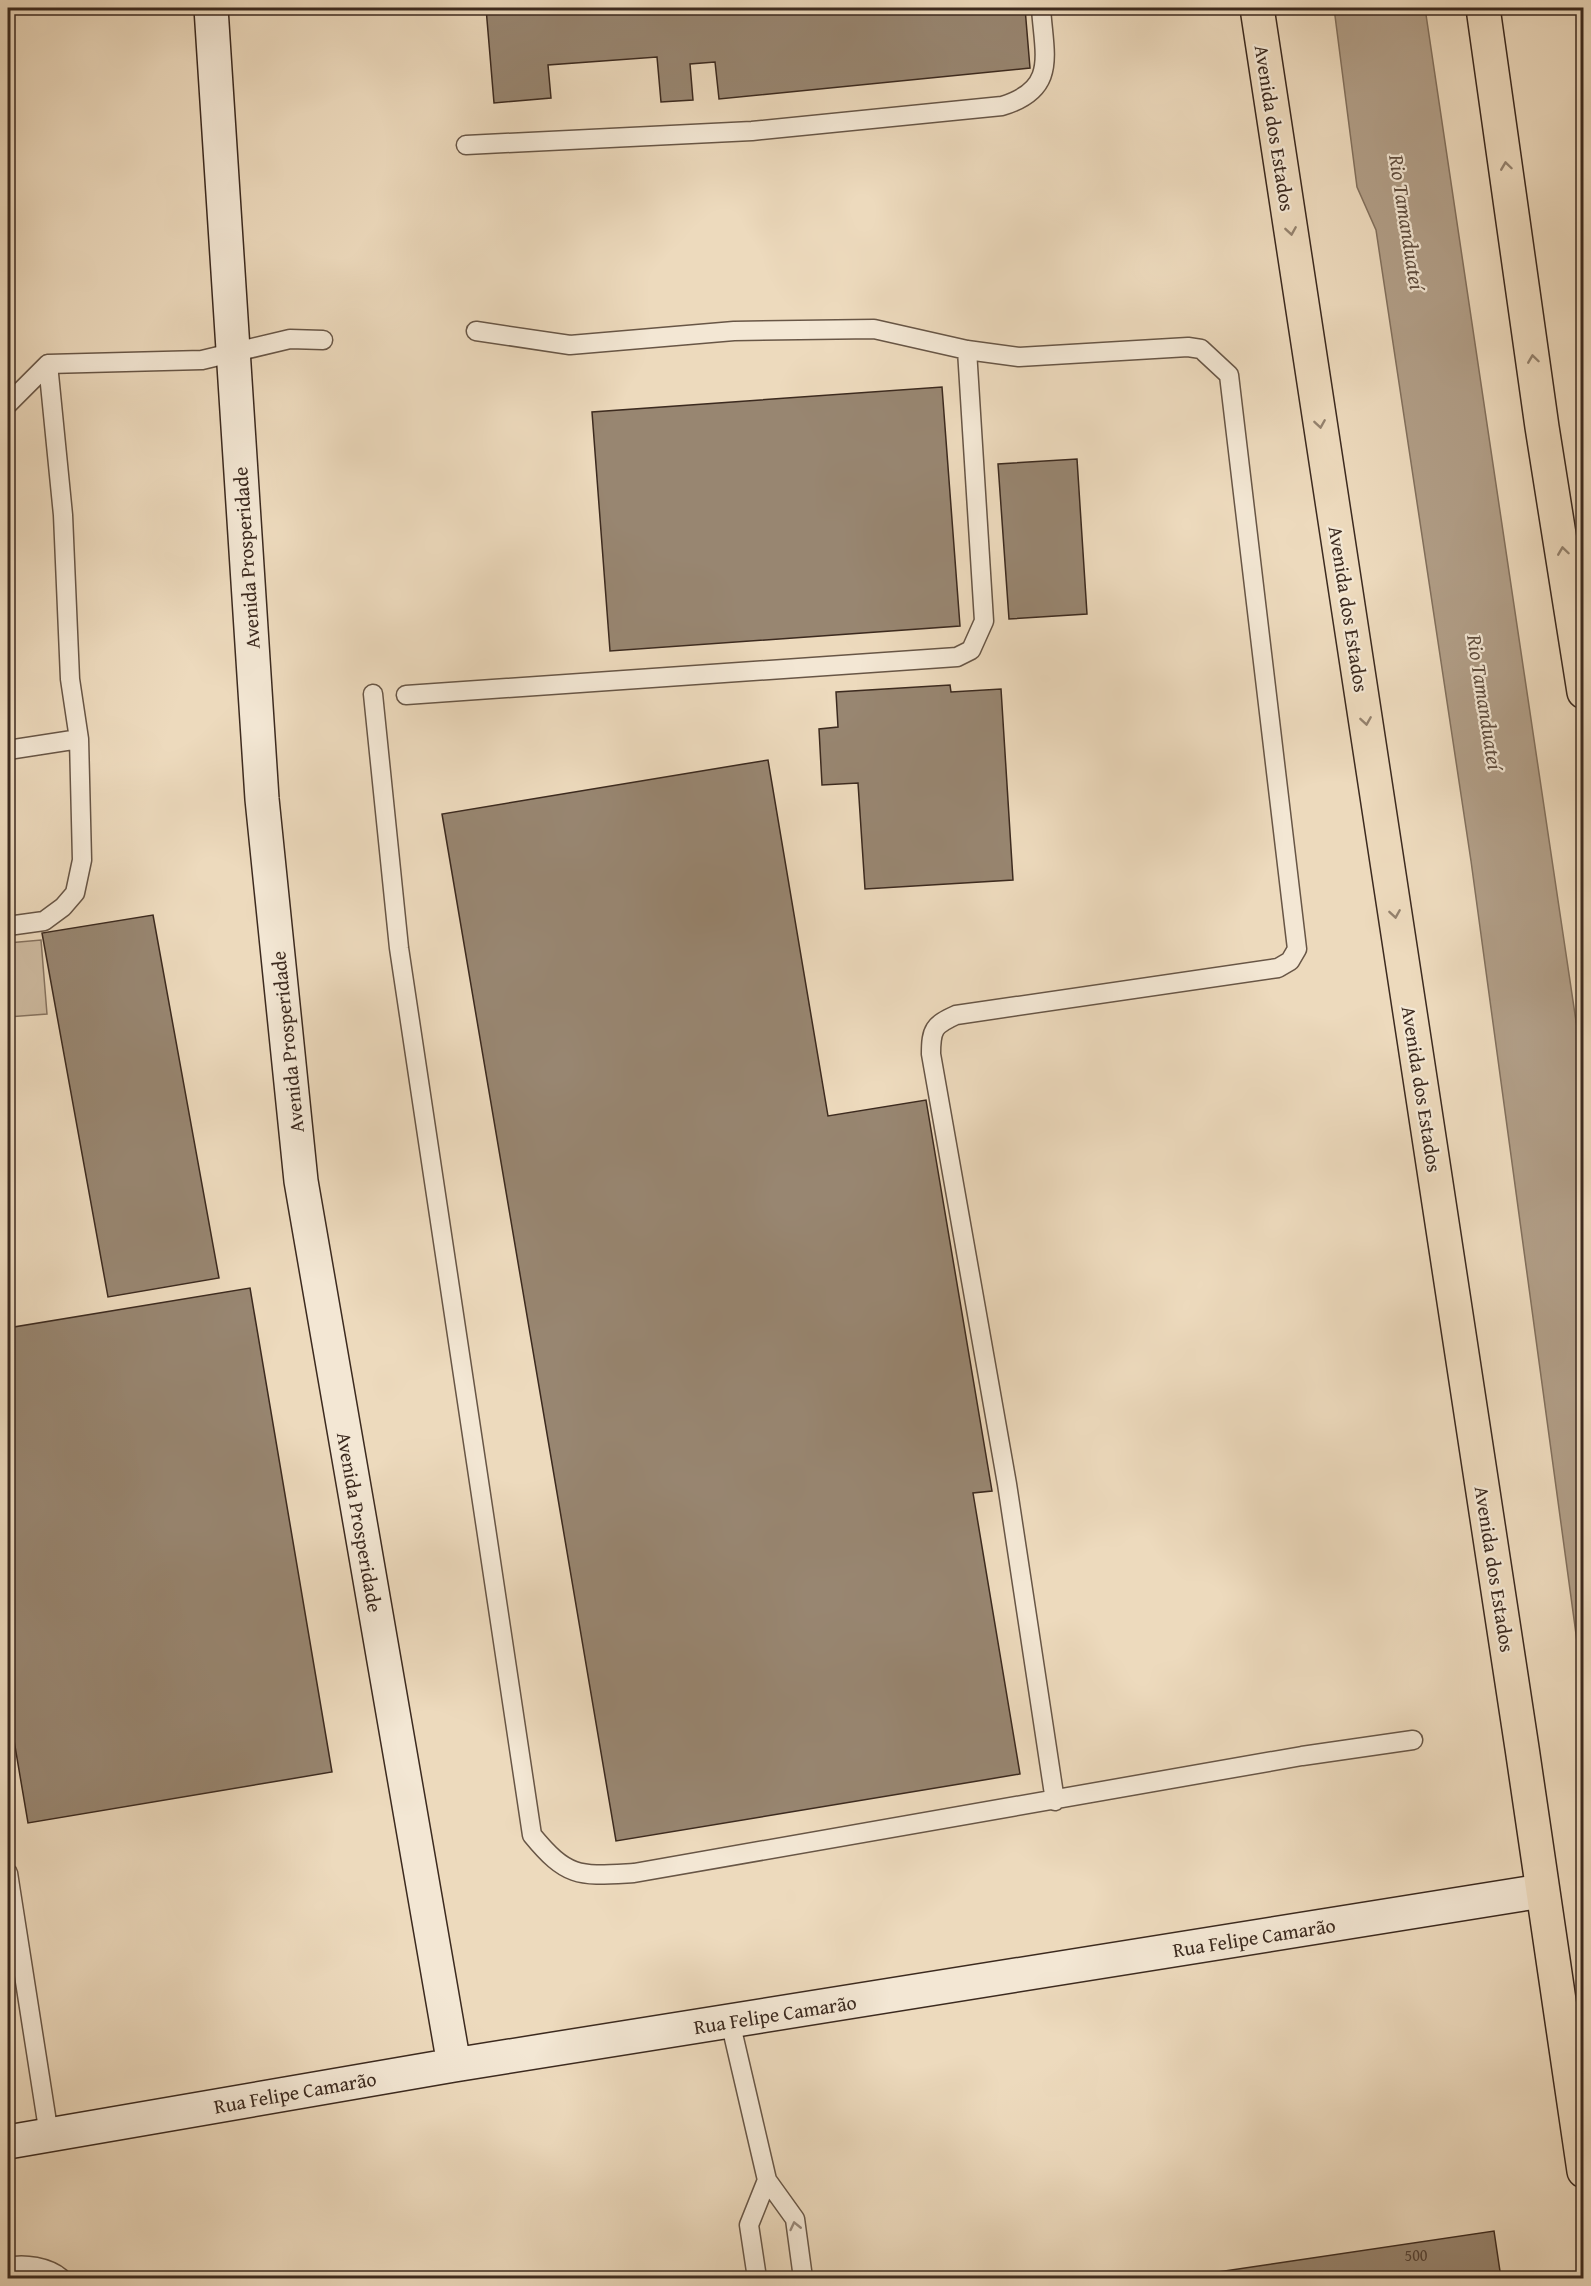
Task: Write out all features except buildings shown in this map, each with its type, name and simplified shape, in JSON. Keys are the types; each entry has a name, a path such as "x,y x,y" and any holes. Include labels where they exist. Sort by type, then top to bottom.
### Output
{"highway":[{"name":"Avenida dos Estados","path":"1257,8 1584,2171"},
{"path":"1483,8 1542,427 1584,692"}],"main road":[{"name":"Avenida Prosperidade","path":"211,8 262,799 301,1181 454,2065"},
{"name":"Rua Felipe Camarão","path":"8,2142 454,2065 1542,1891"}],"lane":[{"path":"466,146 752,131 1002,106 1023,100 1038,87 1045,66 1041,8"},
{"path":"476,331 570,345 734,331 874,329 967,350 1019,357 1188,347 1201,349 1229,375 1297,949 1290,961 1278,968 956,1015 938,1024 931,1037 933,1066 1007,1484 1055,1801"},
{"path":"8,404 48,364 170,363 202,360 290,339 323,340"},
{"path":"406,695 957,657 971,650 984,621 967,350"},
{"path":"8,926 44,921 63,907 75,893 82,860 79,739 70,680 63,514 48,364"},
{"path":"373,694 399,948 532,1835 552,1860 585,1876 634,1873 1302,1756 1413,1740"},
{"path":"8,750 79,739"},
{"path":"8,1873 49,2134"},
{"path":"730,2021 767,2180 795,2219 803,2278"},
{"path":"758,2278 749,2225 767,2180"},
{"path":"8,2267 34,2267 61,2278"}],"shaded area":[{"path":"41,940 47,1014 8,1017 8,943"}],"water":[{"name":"Rio Tamanduateí","path":"1334,8 1425,8 1583,1068 1583,1671 1579,1656 1471,861 1376,230 1357,187"}]}
